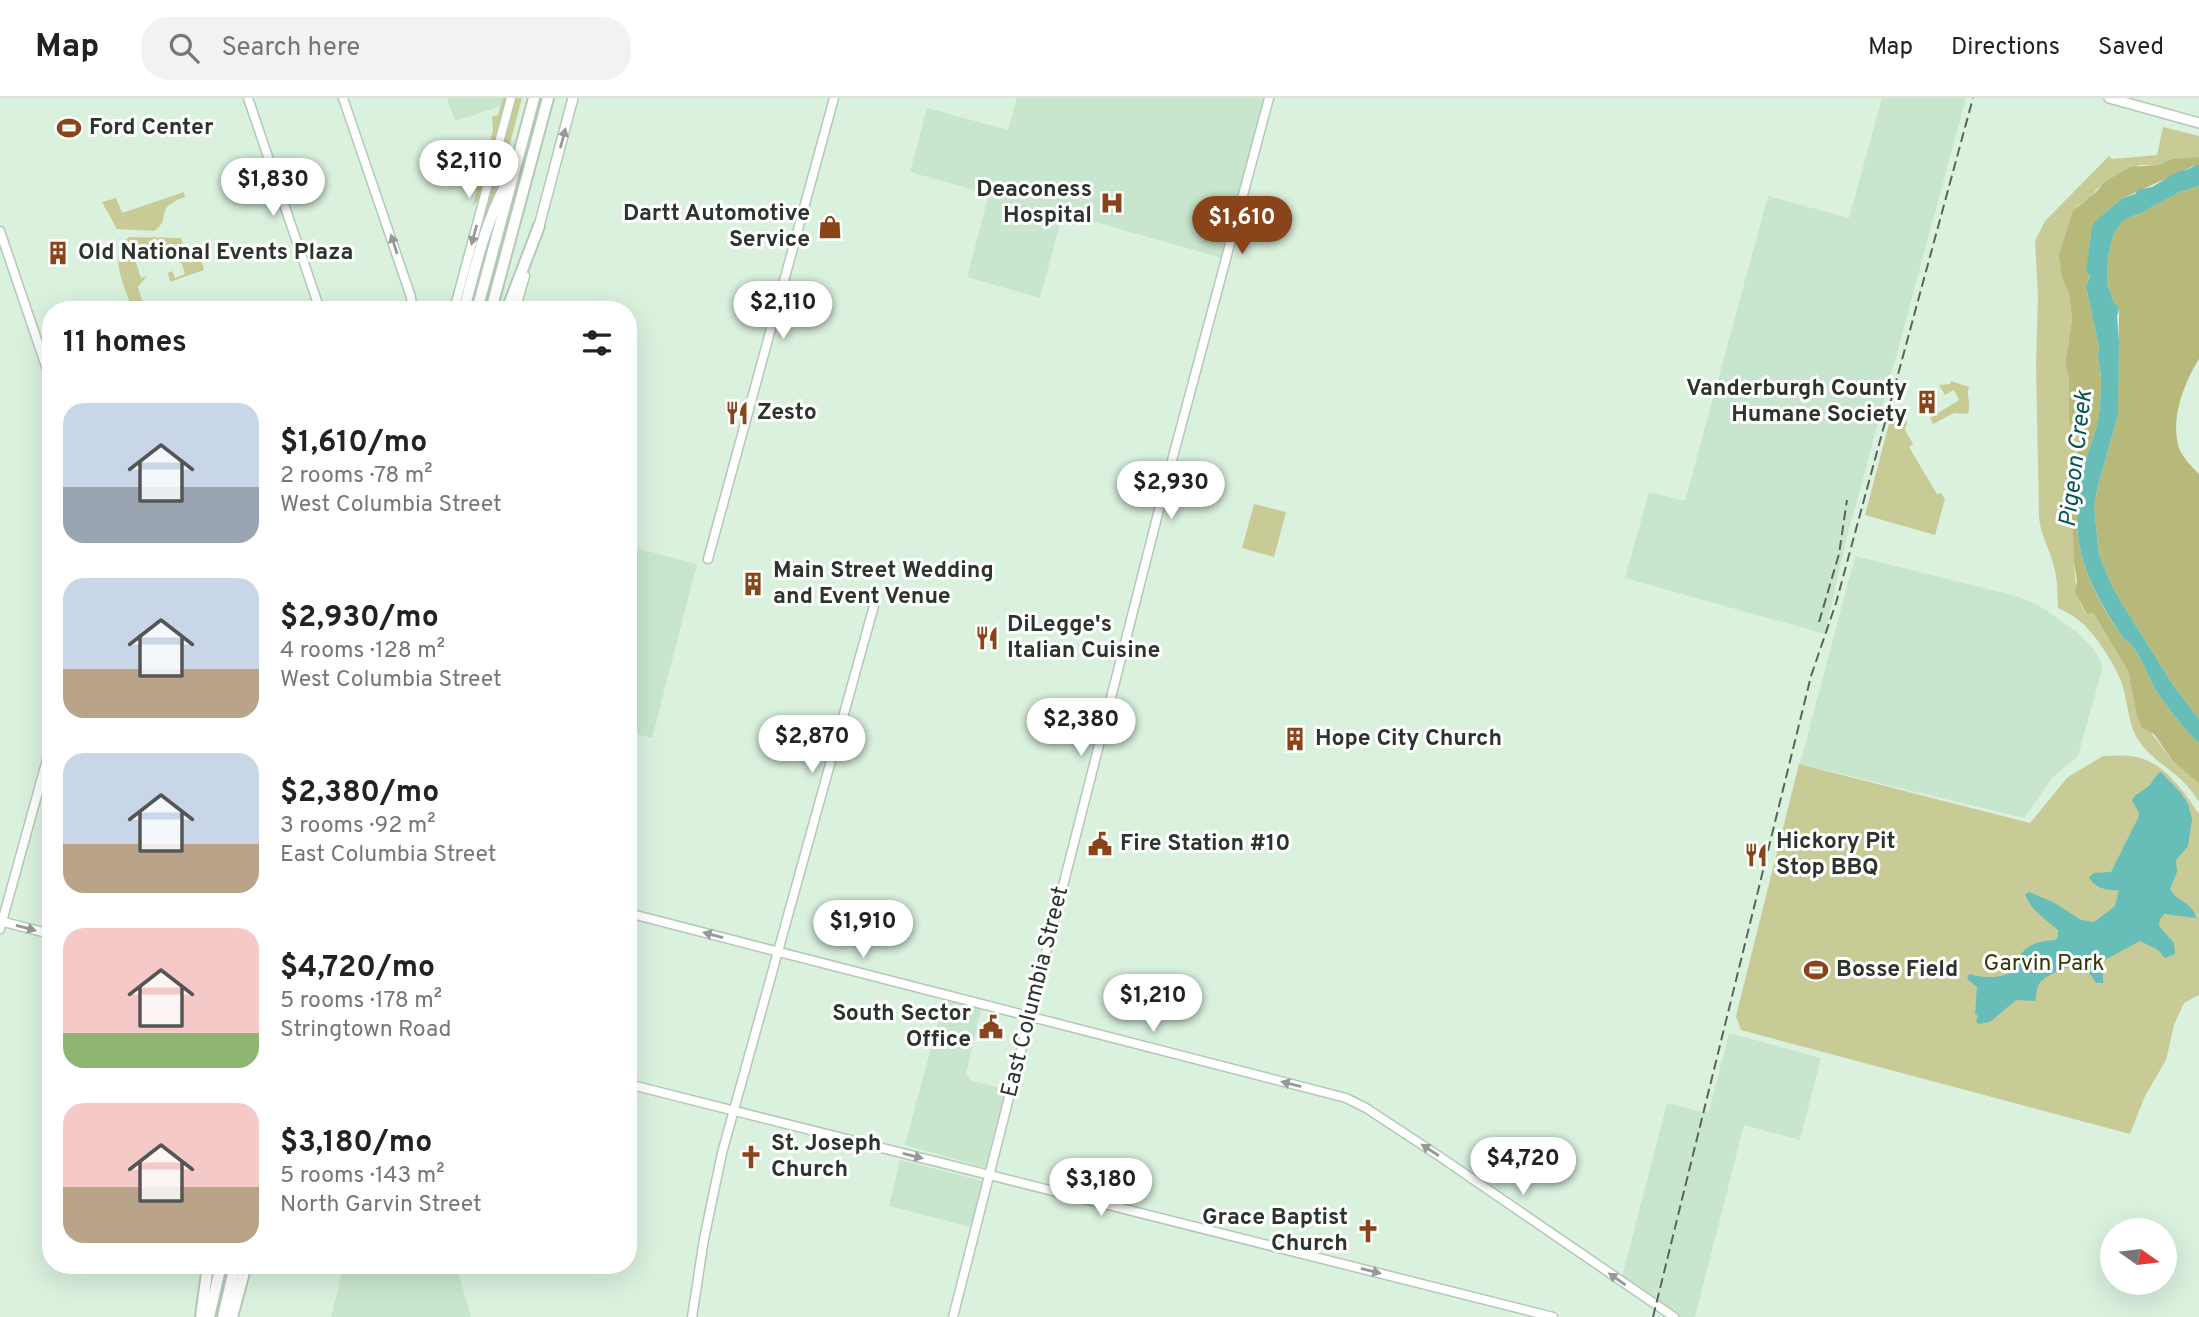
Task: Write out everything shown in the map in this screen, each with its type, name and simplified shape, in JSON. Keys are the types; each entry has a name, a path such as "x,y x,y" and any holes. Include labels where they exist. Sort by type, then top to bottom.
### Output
{"highway":[{"path":"479,301 534,98"},
{"path":"493,301 548,98"},
{"path":"467,301 496,204 516,164"},
{"path":"510,301 539,226"},
{"path":"201,1317 207,1274"},
{"path":"209,1317 219,1274"},
{"path":"223,1317 233,1274"},
{"path":"232,1317 244,1274"}],"main road":[{"path":"248,98 317,301"},
{"path":"343,98 411,301"},
{"path":"456,301 512,98"},
{"path":"518,301 573,98"},
{"path":"708,559 834,98"},
{"name":"East Columbia Street","path":"953,1317 1119,666 1269,98"},
{"path":"2109,98 2199,123"},
{"path":"0,231 42,355"},
{"path":"692,1317 718,1173 875,602"},
{"path":"42,777 1,924 42,932"},
{"path":"637,915 1356,1102 1674,1317"},
{"path":"637,1086 1553,1317"}],"shaded area":[{"path":"447,98 503,98 501,106 455,121"},
{"name":"Deaconess Hospital","path":"1017,98 1266,98 1222,258 1063,213 1040,298 967,277 989,194 910,172 927,108 1008,130"},
{"path":"1882,98 1966,98 1845,545 1825,634 1625,578 1649,492 1685,501 1768,196 1849,218"},
{"path":"637,548 697,564 652,738 637,734"},
{"path":"1855,556 2016,596 2038,605 2076,631 2092,647 2103,666 2078,756 2052,778 2024,818 1800,764"},
{"path":"944,999 981,1009 966,1073 970,1080 1007,1090 987,1168 905,1145"},
{"path":"1729,1033 1821,1058 1800,1140 1744,1125 1695,1317 1674,1317 1621,1281 1667,1103 1703,1112 1709,1111"},
{"path":"900,1160 983,1181 971,1227 889,1206"},
{"path":"342,1274 459,1274 471,1317 331,1317"}],"green space":[{"path":"503,98 508,98 482,195 473,206 477,191 473,180 483,175 493,130 492,117 498,115"},
{"path":"515,98 522,98 484,224 481,223"},
{"path":"2163,127 2199,136 2199,157 2171,159 2158,165 2140,165 2103,183 2077,207 2062,278 2069,294 2072,320 2065,364 2069,379 2069,421 2071,428 2080,437 2065,493 2071,502 2073,515 2079,601 2086,613 2094,614 2128,671 2136,713 2173,761 2199,784 2199,802 2185,783 2139,741 2119,676 2097,639 2076,618 2058,608 2055,569 2039,515 2036,365 2038,296 2035,241 2045,221 2109,156 2112,159 2157,155"},
{"path":"2199,157 2199,165 2123,198 2102,215 2091,233 2088,263 2090,274 2086,287 2099,347 2101,395 2098,422 2082,473 2077,520 2083,560 2099,598 2123,638 2137,652 2161,698 2199,743 2199,784 2173,761 2154,734 2142,728 2136,713 2128,671 2094,614 2086,613 2075,592 2077,581 2072,502 2064,489 2080,437 2071,428 2069,421 2069,379 2065,364 2072,320 2069,294 2062,278 2059,255 2073,211 2103,183 2130,167"},
{"path":"2199,186 2199,359 2184,390 2176,425 2179,448 2199,474 2199,719 2173,685 2113,588 2099,555 2094,507 2118,415 2119,308 2114,303 2107,283 2108,256 2114,233 2122,222 2134,215 2180,192"},
{"path":"184,192 185,197 169,205 162,222 154,231 117,229 102,202 116,198 122,213"},
{"path":"129,237 181,238 189,263 201,260 204,270 170,282 168,273 172,271 175,278 185,274 176,246 135,260 141,278 147,276 138,287 142,301 129,301 118,262 123,244"},
{"path":"1951,381 1969,387 1968,414 1954,413 1933,424 1930,418 1959,400 1954,390 1945,395 1939,385 1950,384"},
{"path":"1891,416 1907,421 1905,430 1913,444 1909,447 1937,494 1941,493 1945,499 1935,535 1865,515"},
{"path":"1254,504 1286,512 1274,557 1242,548"},
{"name":"Garvin Park","path":"2103,756 2141,758 2162,769 2179,786 2199,814 2199,995 2184,1003 2174,1025 2166,1060 2145,1096 2130,1134 1741,1030 1736,1016 1799,764 2030,823 2068,777"}],"water":[{"path":"2199,165 2199,186 2180,192 2134,215 2122,222 2114,233 2108,256 2107,283 2114,303 2119,308 2118,415 2094,507 2099,555 2113,588 2173,685 2199,719 2199,743 2161,698 2137,652 2123,638 2099,598 2083,560 2077,520 2082,473 2098,421 2101,394 2099,347 2086,287 2090,275 2086,272 2093,224 2123,198"},
{"path":"2161,772 2181,793 2188,804 2192,819 2188,846 2176,860 2177,872 2170,889 2192,909 2196,918 2164,914 2159,926 2174,943 2175,954 2165,958 2158,950 2140,941 2103,961 2103,983 2096,983 2081,966 2072,966 2043,979 2038,986 2035,1001 2016,1000 1990,1022 1976,1022 1977,987 1967,979 1969,974 1991,977 2008,974 2016,968 2020,956 2031,945 2058,937 2058,930 2034,910 2025,894 2029,892 2053,902 2081,920 2094,922 2115,906 2119,890 2101,888 2089,877 2094,873 2111,872 2138,818 2139,813 2132,800"}],"railway":[{"path":"1653,1317 1811,676 1836,603 1973,98"},
{"path":"1819,622 1839,554 1847,500"}],"place":[{"name":"Ford Center","path":"69,128"},
{"name":"Deaconess Hospital","path":"1112,203"},
{"name":"Dartt Automotive Service","path":"830,227"},
{"name":"Old National Events Plaza","path":"58,253"},
{"name":"Vanderburgh County Humane Society","path":"1927,402"},
{"name":"Zesto","path":"737,413"},
{"name":"Main Street Wedding and Event Venue","path":"753,584"},
{"name":"DiLegge's Italian Cuisine","path":"987,638"},
{"name":"Hope City Church","path":"1295,739"},
{"name":"Fire Station #10","path":"1100,844"},
{"name":"Hickory Pit Stop BBQ","path":"1756,855"},
{"name":"Bosse Field","path":"1816,970"},
{"name":"South Sector Office","path":"991,1027"},
{"name":"St. Joseph Church","path":"751,1157"},
{"name":"Grace Baptist Church","path":"1368,1231"}],"water label":[{"name":"Pigeon Creek","path":"2077,459"}]}
